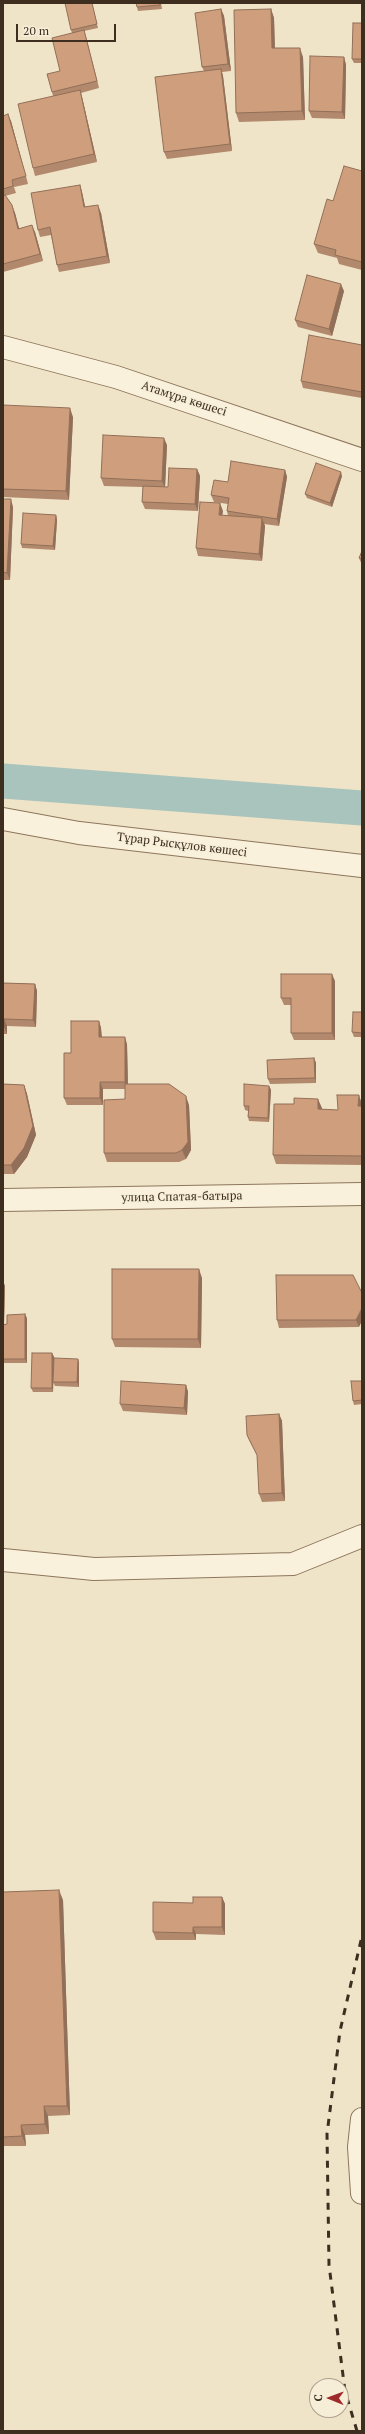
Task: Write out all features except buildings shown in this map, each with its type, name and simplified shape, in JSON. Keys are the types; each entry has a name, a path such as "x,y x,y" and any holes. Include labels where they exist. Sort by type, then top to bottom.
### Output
{"street":[{"name":"Атамұра көшесі","path":"3,347 116,377 362,460"},
{"name":"Тұрар Рысқұлов көшесі","path":"3,819 79,833 362,866"},
{"name":"улица Спатая-батыра","path":"3,1200 362,1194"},
{"path":"3,1560 94,1569 293,1564 362,1536"},
{"path":"362,2119 359,2147 362,2193"}],"waterway":[{"path":"3,781 362,808"}],"railway":[{"path":"357,2431 345,2391 329,2265 327,2134 340,2031 362,1936"}]}
